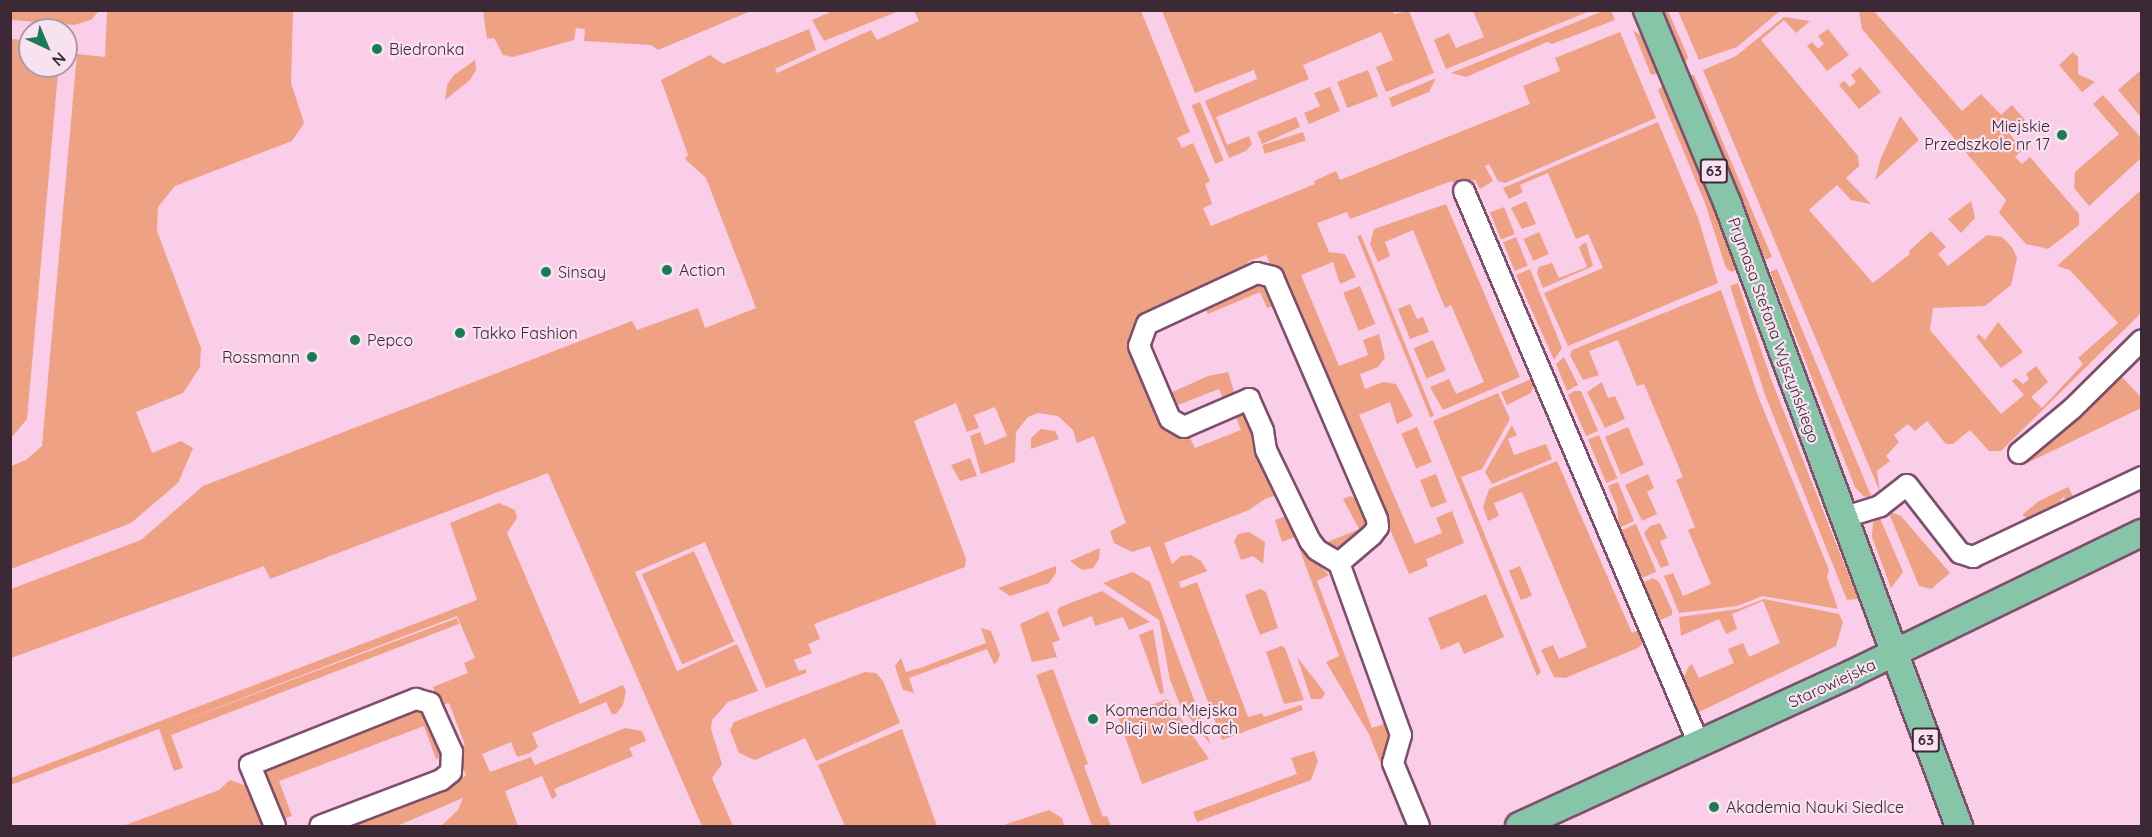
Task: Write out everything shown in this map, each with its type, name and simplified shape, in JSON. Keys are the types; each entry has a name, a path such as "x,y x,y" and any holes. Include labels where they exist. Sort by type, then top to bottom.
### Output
{"main road":[{"name":"Prymasa Stefana Wyszyńskiego","path":"1647,10 1728,205 1894,653"},
{"name":"Starowiejska","path":"1519,826 1894,653 2142,533"},
{"name":"63","path":"1894,653 1959,826"}],"street":[{"path":"1464,190 1699,744"},
{"path":"1339,563 1372,535 1378,527 1377,519 1273,277 1257,273 1147,324 1139,346 1170,419 1184,427 1249,399 1263,431 1266,450 1310,541 1317,550 1339,563 1401,735 1393,763 1419,826"},
{"path":"2019,453 2072,409 2142,340"},
{"path":"1845,518 1880,506 1907,485 1960,553 1973,557 2142,477"},
{"path":"275,826 250,765 416,699 430,703 454,760 448,776 320,826"}],"shaded area":[{"path":"11,10 99,11 91,20 78,24 78,18 11,20"},
{"path":"483,10 751,11 658,50 651,45 584,41 585,29 576,28 574,40 513,57 503,55 494,38 487,39"},
{"path":"835,10 899,11 824,41 812,20"},
{"path":"1392,10 1394,14 1409,11 1434,73 1386,92 1376,67 1393,60 1381,32 1303,65 1309,79 1216,117 1227,145 1249,136 1252,144 1246,151 1229,158 1205,101 1257,79 1254,70 1195,93 1162,11"},
{"path":"107,11 293,11 291,83 304,123 292,141 175,186 158,207 157,231 201,348 200,367 183,393 136,412 152,453 181,441 193,448 178,483 131,523 11,569 11,466 26,460 42,446 75,78 78,78 78,54 105,57"},
{"path":"914,11 1141,11 1190,132 1177,138 1182,148 1193,143 1210,181 1205,184 1212,204 1203,208 1211,226 1315,184 1314,181 1336,171 1340,180 1530,104 1523,86 1560,71 1555,58 1620,32 1656,118 1505,183 1498,181 1489,164 1485,166 1493,181 1480,189 1475,180 1449,182 1350,219 1347,212 1317,223 1329,252 1345,254 1356,277 1340,284 1333,262 1301,275 1339,366 1368,355 1363,340 1379,334 1385,358 1378,367 1360,374 1365,389 1383,382 1396,384 1413,416 1397,424 1390,402 1359,415 1415,544 1442,533 1436,518 1452,511 1464,543 1426,559 1428,566 1409,574 1281,273 1272,268 1266,255 1247,262 1250,271 1140,319 1130,336 1168,431 1188,434 1195,448 1241,430 1235,415 1243,414 1248,417 1284,492 1265,499 1249,510 1164,543 1172,564 1181,556 1191,555 1201,561 1207,571 1179,582 1181,588 1197,582 1248,717 1262,713 1264,717 1301,705 1303,710 1222,740 1150,546 1132,552 1114,543 1110,531 1126,523 1094,436 1077,443 1073,430 1058,416 1038,413 1028,417 1016,432 1015,462 981,474 970,436 980,432 985,445 1007,436 995,407 974,415 979,428 967,432 956,403 914,421 966,559 965,567 814,624 820,639 808,644 812,653 794,660 799,671 806,669 806,673 766,688 705,542 635,572 677,671 737,644 758,691 728,702 712,720 711,729 722,764 712,778 733,826 702,826 548,473 270,579 264,566 11,658 11,589 141,540 203,486 632,321 637,330 698,308 705,328 756,308 706,178 685,159 688,155 661,80 710,55 723,64 809,29 816,50 775,69 777,73 871,30 877,40 919,21"},
{"path":"1473,11 1590,11 1446,69 1434,40 1449,33 1456,48 1484,37"},
{"path":"1603,11 1611,11 1615,20 1552,44 1547,42 1466,77 1451,73"},
{"path":"1660,11 1668,11 1688,57 1682,64"},
{"path":"1678,11 1780,11 1737,47 1699,60"},
{"path":"1859,11 1874,11 1962,111 1981,94 2001,115 2012,105 2025,120 2010,134 2022,150 2015,157 2022,164 2030,157 2079,214 2079,225 2048,249 2026,244 1999,213 2006,200 1862,29"},
{"path":"1784,17 1810,21 1796,33 1784,20 1761,40 1858,156 1859,166 1846,178 1871,204 1851,200 1837,185 1809,210 1873,283 1910,254 1909,251 1931,231 1946,247 1938,254 1948,266 1987,235 2002,237 2012,247 2017,258 2011,285 1985,306 1933,308 1930,330 2001,414 2024,395 2012,381 2016,378 2023,384 2029,379 2026,374 2036,366 2048,382 2031,397 2042,408 2083,364 2078,358 2118,323 2070,270 2057,266 2141,190 2141,313 2001,451 1989,451 1970,430 1953,444 1946,444 1927,421 1915,431 1908,424 1894,435 1899,442 1886,456 1890,461 1877,471 1880,492 1703,70 1736,56"},
{"path":"1828,29 1849,55 1827,71 1807,46 1812,42 1818,49 1824,44 1818,36"},
{"path":"1633,30 1647,40 1660,73 1651,75"},
{"path":"10,39 18,39 18,78 58,78 27,419 11,438"},
{"path":"2073,52 2078,57 2078,74 2095,82 2082,92 2059,65"},
{"path":"475,60 476,70 470,80 445,100 447,85 454,75"},
{"path":"1860,67 1881,92 1859,109 1839,85 1844,81 1850,87 1856,82 1851,75"},
{"path":"1368,70 1378,96 1347,108 1337,82"},
{"path":"2141,70 2141,117 2118,90"},
{"path":"1687,75 1694,75 1772,257 1765,260"},
{"path":"1436,78 1429,92 1392,107 1389,98"},
{"path":"1665,84 1712,196 1736,270 1732,272 1726,268 1705,203 1658,90"},
{"path":"1330,87 1340,111 1309,124 1304,113 1320,106 1314,93"},
{"path":"2103,95 2141,138 2141,158 2089,206 2074,188 2075,172 2119,134 2093,104"},
{"path":"1200,102 1224,160 1215,164 1192,105"},
{"path":"1900,116 1919,140 1875,180 1881,158"},
{"path":"1296,117 1300,127 1262,144 1257,132"},
{"path":"1658,122 1698,218 1718,283 1568,346 1544,293 1603,268 1588,234 1576,239 1548,173 1520,185 1523,192 1509,199 1503,188"},
{"path":"1303,132 1306,141 1265,154 1262,145"},
{"path":"1526,201 1536,224 1522,229 1511,208"},
{"path":"1971,201 1975,218 1961,233 1948,219"},
{"path":"1446,204 1520,377 1443,410 1430,387 1449,379 1456,394 1484,382 1451,305 1445,308 1413,230 1385,242 1390,256 1378,262 1370,244 1374,229"},
{"path":"1504,207 1515,234 1501,240 1490,213"},
{"path":"1539,232 1549,254 1533,261 1523,239"},
{"path":"1361,235 1434,416 1430,417 1357,236"},
{"path":"1516,237 1528,266 1515,271 1503,242"},
{"path":"1586,242 1593,266 1543,288 1537,273 1539,267 1552,263 1559,278 1587,267 1579,247"},
{"path":"1530,269 1562,348 1554,360 1516,275"},
{"path":"1777,269 1872,498 1863,496 1855,487 1770,272"},
{"path":"1264,280 1277,303 1274,306 1267,308 1260,292 1208,314 1203,304"},
{"path":"1738,283 1771,379 1858,599 1847,600 1765,395 1730,286"},
{"path":"1360,286 1375,324 1359,331 1343,293"},
{"path":"1721,290 1760,401 1829,570 1827,577 1838,609 1763,596 1737,606 1679,613 1664,576 1673,573 1683,596 1711,584 1688,530 1695,527 1676,480 1683,477 1644,384 1637,386 1618,340 1589,351 1599,375 1583,380 1570,355 1572,350"},
{"path":"1410,304 1417,319 1423,317 1429,332 1410,339 1398,309"},
{"path":"1998,322 2023,352 2001,368 1976,337 1979,334 1985,340"},
{"path":"1433,340 1446,370 1427,379 1414,348"},
{"path":"1564,357 1578,385 1567,391 1556,364"},
{"path":"1228,372 1235,395 1225,403 1219,389 1178,405 1183,419 1177,416 1168,394 1208,376"},
{"path":"2119,374 2141,397 2141,408 2021,466 2021,459"},
{"path":"1536,377 1531,393 1507,405 1501,392"},
{"path":"1602,382 1608,398 1615,396 1625,419 1605,428 1587,392"},
{"path":"1574,391 1581,391 1598,431 1586,436 1568,395"},
{"path":"1498,393 1510,419 1482,469 1461,477 1541,672 1537,676 1433,421"},
{"path":"1512,425 1517,435 1508,439 1514,455 1546,444 1552,459 1492,484 1485,472"},
{"path":"1417,427 1432,462 1416,469 1401,434"},
{"path":"1628,427 1644,465 1621,475 1605,437"},
{"path":"1041,429 1055,431 1059,439 1031,449 1031,438"},
{"path":"1599,435 1617,478 1606,483 1588,440"},
{"path":"970,458 977,476 960,481 951,465"},
{"path":"1557,461 1632,633 1644,628 1645,641 1638,648 1565,678 1554,677 1541,650 1553,645 1559,659 1587,647 1522,492 1494,503 1499,516 1488,521 1483,507 1489,489"},
{"path":"1436,474 1447,502 1431,508 1420,480"},
{"path":"1648,474 1654,488 1647,492 1657,514 1642,521 1625,485"},
{"path":"1618,482 1634,521 1619,528 1617,507 1608,486"},
{"path":"2068,487 2075,500 2067,504 2064,497 2060,500 2062,506 2030,520 2022,515 2039,501"},
{"path":"1350,496 1360,500 1369,526 1339,552 1325,543 1359,529 1343,499"},
{"path":"499,503 515,510 517,518 507,533 580,704 623,685 626,691 623,705 616,714 612,714 606,702 532,733 538,747 530,753 517,757 511,742 482,754 490,772 531,757 535,765 625,728 642,731 646,741 629,748 633,756 554,789 557,796 552,799 542,776 505,791 518,826 441,826 458,810 463,798 397,826 336,826 466,776 456,749 465,745 449,703 440,706 433,687 468,673 464,663 475,658 457,616 164,728 457,618 459,624 171,735 183,768 174,771 159,729 11,785 11,778 477,600 450,523"},
{"path":"1888,511 1901,516 1950,573 1931,589 1919,586"},
{"path":"1290,515 1307,553 1329,575 1317,581 1372,728 1387,723 1389,727 1384,761 1409,826 1405,826 1369,734 1326,662 1339,656 1295,537 1282,542 1275,520"},
{"path":"1879,516 1903,572 1891,588 1872,537 1873,523"},
{"path":"1660,523 1667,538 1660,541 1669,565 1661,568 1644,533 1650,526"},
{"path":"1636,524 1656,572 1641,579 1620,531"},
{"path":"1249,532 1265,542 1263,564 1253,556 1241,560 1234,541 1238,534"},
{"path":"1100,548 1099,559 1093,568 1082,570 1070,561"},
{"path":"694,551 734,641 682,665 642,574"},
{"path":"1056,566 1056,573 1049,583 1010,596 998,588"},
{"path":"1520,566 1532,596 1521,600 1509,570"},
{"path":"1133,572 1150,582 1211,745 1181,707 1170,680 1159,620 1103,583"},
{"path":"1653,578 1659,582 1672,610 1672,615 1658,621 1642,583"},
{"path":"1260,589 1266,592 1278,628 1260,635 1245,595"},
{"path":"1102,591 1150,622 1129,630 1123,617 1095,626 1092,616 1063,627 1057,611 1060,607"},
{"path":"1486,594 1504,637 1464,654 1459,642 1441,650 1428,618"},
{"path":"1764,599 1839,614 1843,622 1836,646 1695,714 1682,681 1689,666 1692,664 1699,678 1734,663 1728,649 1743,643 1749,657 1780,643 1763,601 1732,614 1737,629 1726,634 1719,619 1681,636 1679,617 1738,609"},
{"path":"1048,611 1060,640 1052,643 1057,657 1032,662 1020,624"},
{"path":"981,628 991,631 1000,655 997,662 994,664 987,649 909,678 914,693 903,690 895,666 901,658 906,672 923,667 986,643"},
{"path":"1153,629 1164,693 1160,694 1139,635"},
{"path":"1281,646 1285,648 1304,700 1284,704 1266,652"},
{"path":"1297,657 1325,693 1322,699 1311,699"},
{"path":"1053,669 1088,764 1084,766 1103,817 1107,816 1111,826 1092,826 1036,675"},
{"path":"865,672 876,673 883,681 900,723 816,761 805,738 755,760 739,753 730,730 734,722"},
{"path":"1167,699 1209,759 1142,784 1118,717"},
{"path":"415,708 427,712 445,756 436,759 424,726 279,781 292,816 280,820 264,773 266,768"},
{"path":"902,729 937,826 845,826 818,765"},
{"path":"1314,751 1318,761 1311,780 1197,822 1193,812 1297,774 1291,758"},
{"path":"230,780 247,786 263,826 123,826 219,790"},
{"path":"1049,810 1062,818 1064,826 1001,826"}],"place":[{"name":"Biedronka","path":"377,49"},
{"name":"Miejskie Przedszkole nr 17","path":"2062,135"},
{"name":"Action","path":"667,270"},
{"name":"Sinsay","path":"546,272"},
{"name":"Takko Fashion","path":"460,333"},
{"name":"Pepco","path":"355,340"},
{"name":"Rossmann","path":"312,357"},
{"name":"Komenda Miejska Policji w Siedlcach","path":"1093,719"},
{"name":"Akademia Nauki Siedlce","path":"1714,807"}]}
